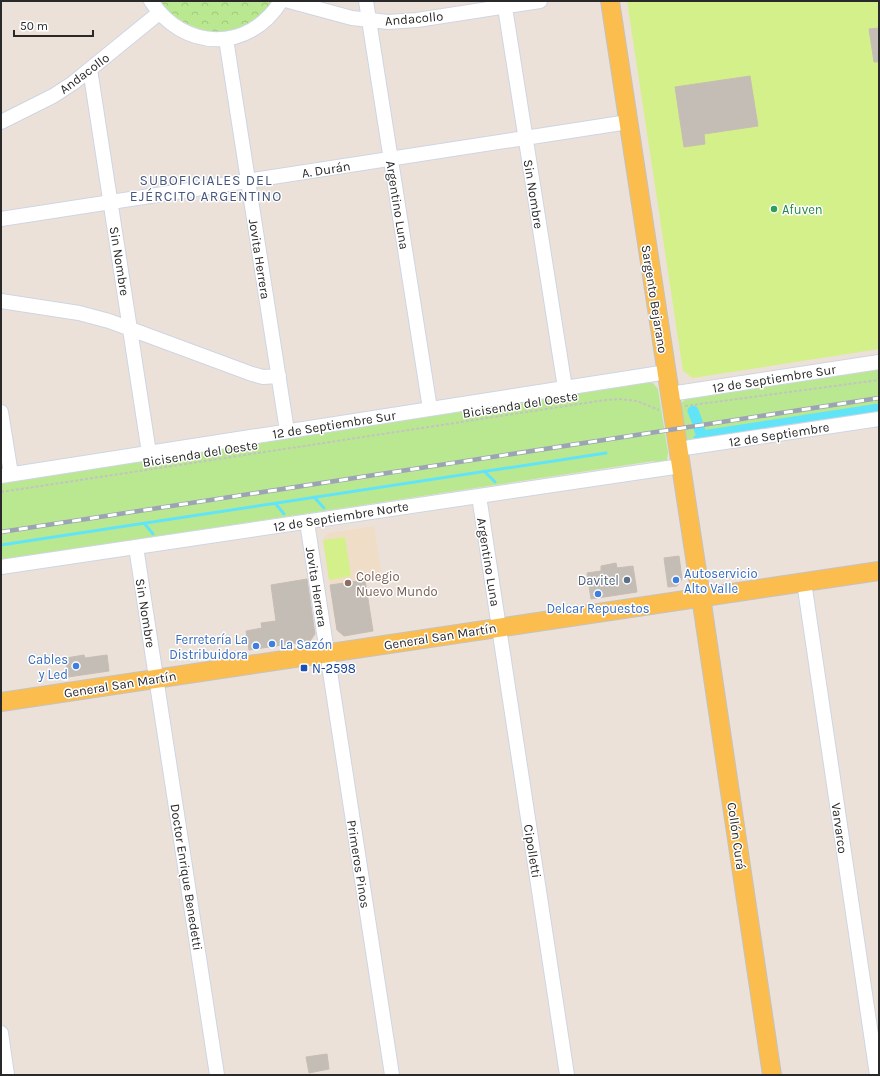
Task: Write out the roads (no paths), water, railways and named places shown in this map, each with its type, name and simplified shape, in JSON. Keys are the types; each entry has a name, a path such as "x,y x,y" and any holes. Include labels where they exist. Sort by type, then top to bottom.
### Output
{"main road":[{"name":"Sargento Bejarano","path":"610,1 667,372 675,400 680,457 701,597"},
{"name":"General San Martín","path":"1,702 879,571"},
{"name":"Collón Curá","path":"701,597 772,1075"}],"street":[{"path":"151,1 159,13 174,26 186,33 205,38 226,39 239,36 252,30 271,15 281,1"},
{"name":"Andacollo","path":"289,1 340,15 388,22 410,20 504,4 540,1"},
{"name":"Argentino Luna","path":"366,1 430,409"},
{"name":"Sin Nombre","path":"504,4 565,388"},
{"name":"Andacollo","path":"1,122 53,96 73,83 159,13"},
{"name":"Jovita Herrera","path":"226,39 287,431"},
{"name":"Sin Nombre","path":"90,70 149,453"},
{"name":"A. Durán","path":"1,219 628,122"},
{"path":"1,301 88,315 252,374 263,377 279,376"},
{"name":"12 de Septiembre Sur","path":"675,400 879,362"},
{"name":"12 de Septiembre Sur","path":"6,475 667,372"},
{"path":"1,412 6,475"},
{"name":"12 de Septiembre","path":"680,457 879,418"},
{"name":"12 de Septiembre Norte","path":"1,568 479,496 680,457"},
{"name":"Argentino Luna","path":"479,496 499,627"},
{"name":"Jovita Herrera","path":"307,522 327,653"},
{"name":"Sin Nombre","path":"136,547 157,679"},
{"name":"Varvarco","path":"804,582 877,1075"},
{"name":"Cipolletti","path":"499,627 567,1075"},
{"name":"Primeros Pinos","path":"327,653 392,1075"},
{"name":"Doctor Enrique Benedetti","path":"157,679 217,1075"},
{"path":"1,1033 7,1075"}],"waterway":[{"path":"699,428 702,436 879,409"},
{"path":"693,411 697,421"},
{"path":"695,437 702,436"},
{"path":"1,545 606,453"},
{"path":"484,471 495,482"},
{"path":"314,497 324,508"},
{"path":"275,503 284,514"},
{"path":"144,523 153,534"}],"railway":[{"path":"1,532 879,398"}],"place":[{"name":"Afuven","path":"774,209"},
{"name":"Davitel","path":"627,580"},
{"name":"Autoservicio Alto Valle","path":"676,580"},
{"name":"Colegio Nuevo Mundo","path":"348,583"},
{"name":"Delcar Repuestos","path":"598,594"},
{"name":"La Sazón","path":"272,644"},
{"name":"Ferretería La Distribuidora","path":"256,646"},
{"name":"Cables y Led","path":"76,666"},
{"name":"N-2598","path":"304,668"}],"district":[{"name":"SUBOFICIALES DEL EJÉRCITO ARGENTINO","path":"206,188"}]}
